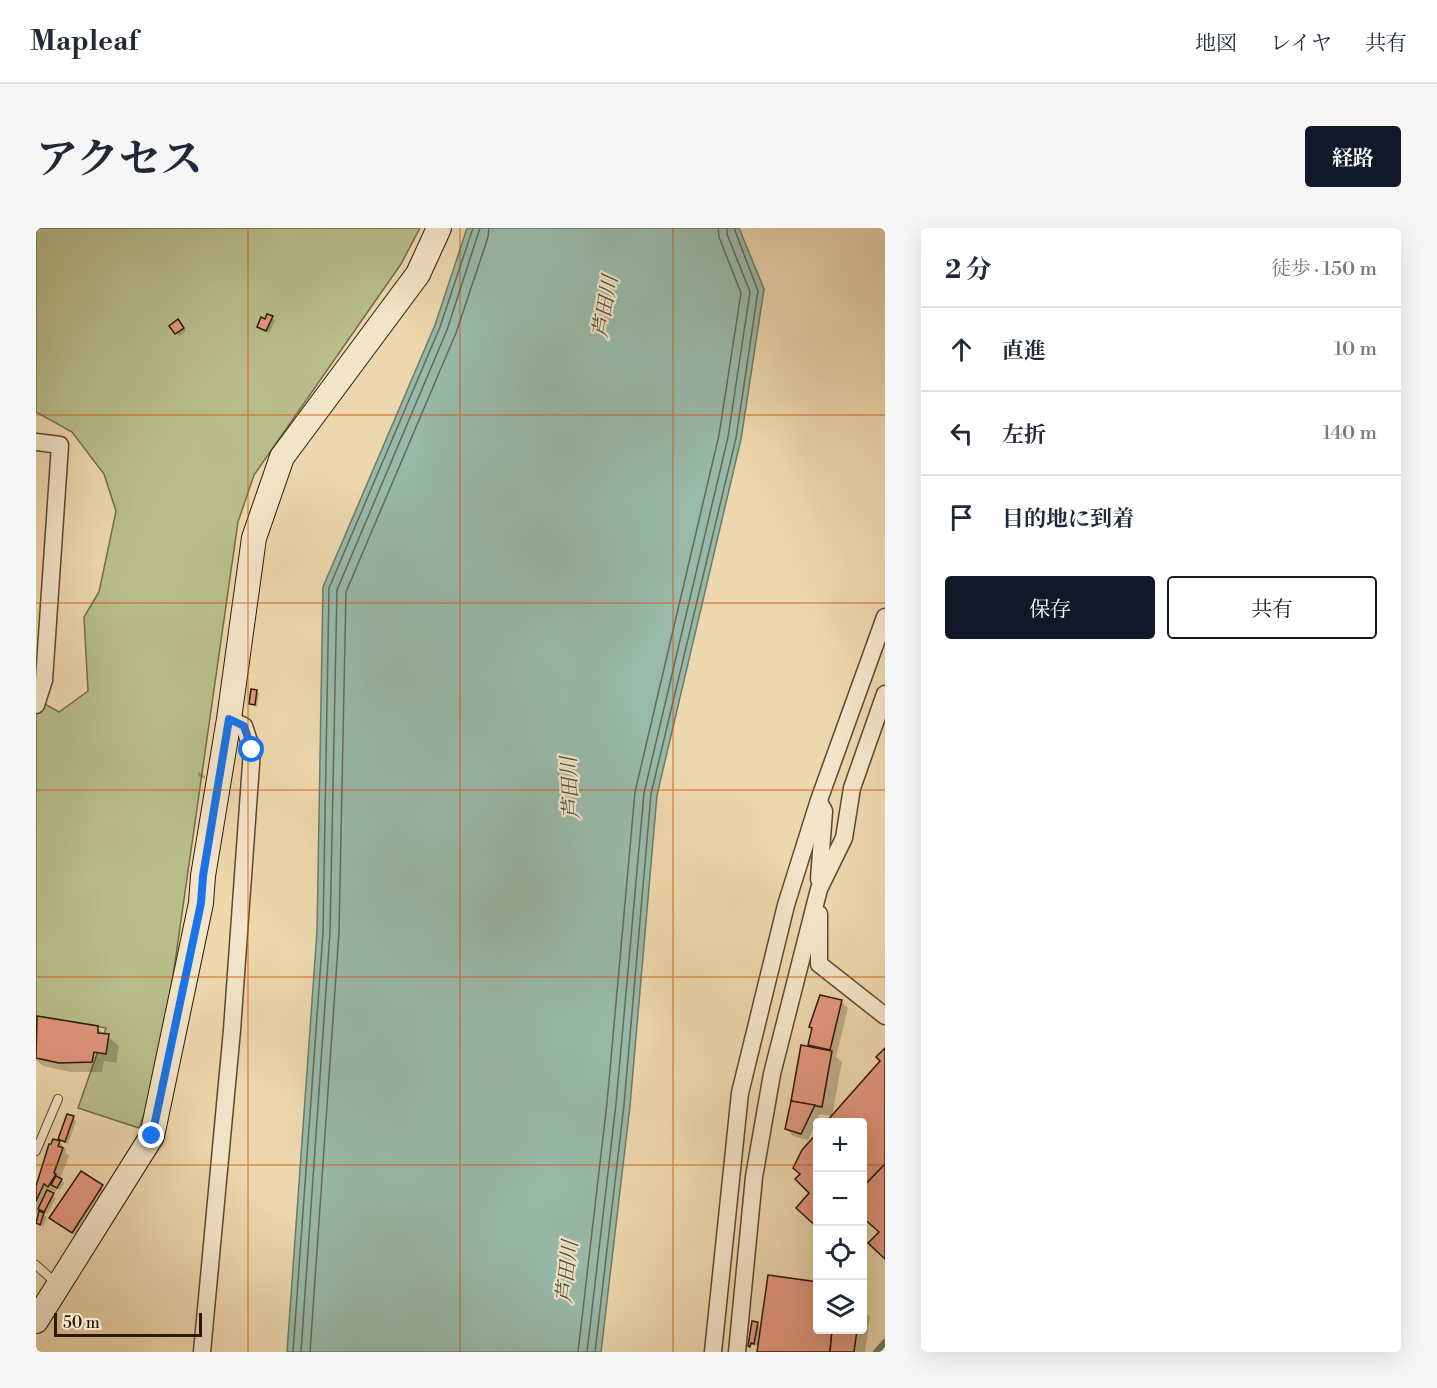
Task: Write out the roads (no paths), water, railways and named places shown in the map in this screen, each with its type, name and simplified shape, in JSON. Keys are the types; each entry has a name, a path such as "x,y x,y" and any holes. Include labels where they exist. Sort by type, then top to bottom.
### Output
{"street":[{"path":"36,1321 152,1136 201,903 203,876 229,719 254,538 282,457 418,274 439,228"},
{"path":"36,442 60,445 44,680 36,705"},
{"path":"713,1352 740,1093 786,905 819,800 885,617"},
{"path":"737,1352 754,1177 772,1074 819,889 844,838 852,788 885,694"},
{"path":"202,1352 232,1030 252,750 244,726 229,719"},
{"path":"819,800 824,811 819,889 819,964 885,1016"}],"lane":[{"path":"36,1150 58,1099"},
{"path":"36,1265 58,1284"}],"water":[{"name":"芦田川","path":"467,228 739,228 764,289 741,439 657,795 630,1106 601,1352 287,1352 317,931 323,587 435,325"}],"waterway":[{"path":"876,1352 885,1342"}]}
